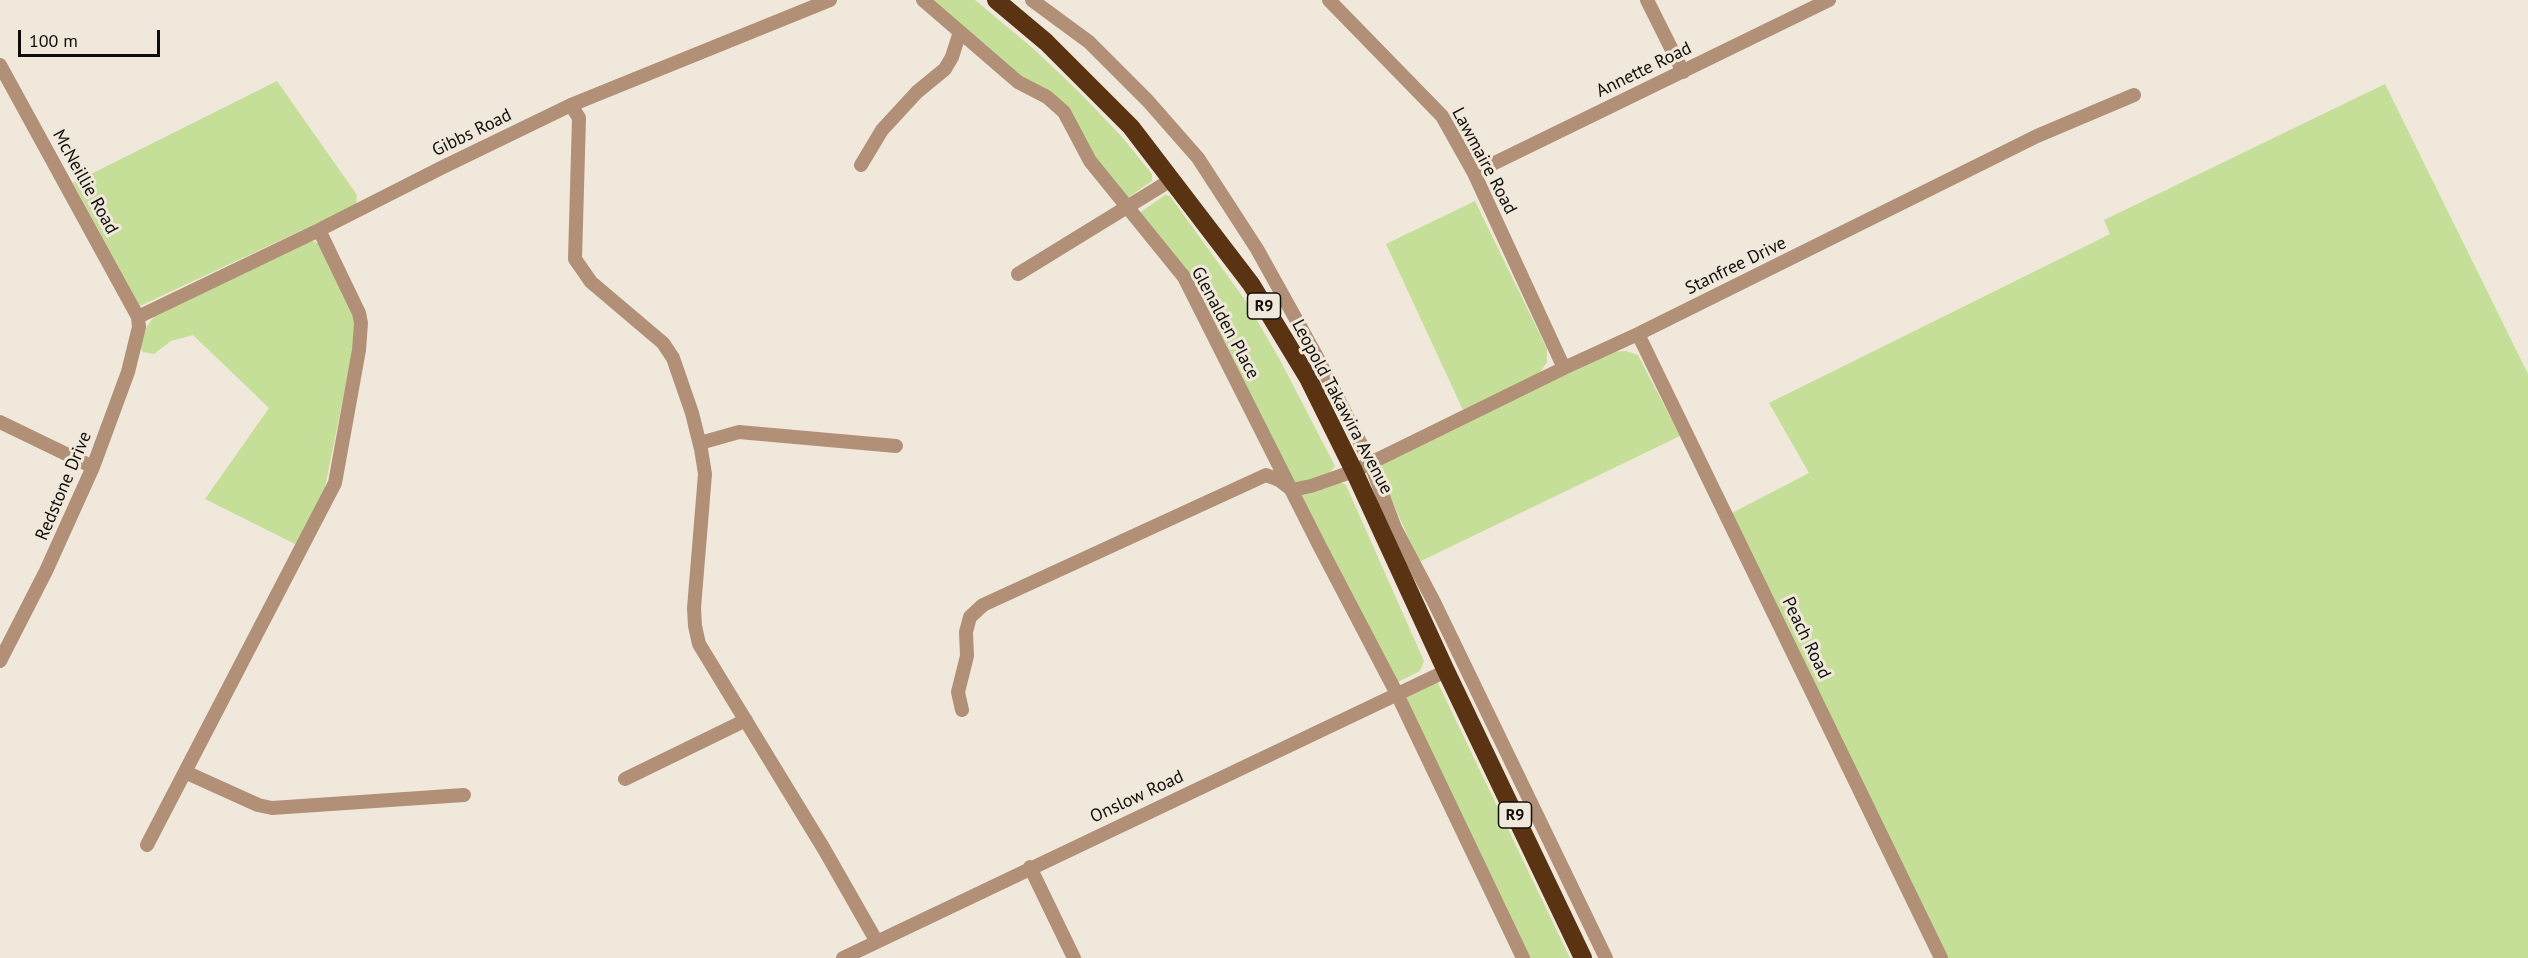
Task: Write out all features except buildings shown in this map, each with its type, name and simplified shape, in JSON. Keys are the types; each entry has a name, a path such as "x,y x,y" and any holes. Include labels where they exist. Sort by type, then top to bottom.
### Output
{"highway":[{"name":"Leopold Takawira Avenue","path":"996,0 1046,42 1131,128 1251,284 1308,378 1425,605 1432,641 1446,671"},
{"name":"R9","path":"1446,671 1584,958"}],"street":[{"name":"Gibbs Road","path":"138,317 571,105 830,0"},
{"name":"Glenalden Place","path":"923,0 1018,82 1047,97 1064,112 1090,161 1184,278 1397,694 1523,958"},
{"path":"1032,0 1089,42 1198,158 1257,249 1317,357 1370,462 1425,605 1450,634 1538,822 1606,958"},
{"name":"Lawmaire Road","path":"1329,0 1437,110 1451,130 1474,173 1564,368"},
{"path":"1647,0 1683,72"},
{"name":"Annette Road","path":"1474,173 1829,0"},
{"path":"861,165 882,130 917,92 945,69 952,57 960,32"},
{"name":"McNeillie Road","path":"0,65 138,317"},
{"name":"Stanfree Drive","path":"1292,490 1354,471 1638,334 2037,136 2134,95"},
{"path":"571,105 579,118 575,259 591,282 663,343 673,358 700,443 705,474 695,626 699,644 824,849 877,942"},
{"path":"1018,274 1171,180"},
{"path":"147,845 335,483 359,350 361,323 351,296 319,230"},
{"name":"Redstone Drive","path":"0,661 55,553 93,467 134,354 139,327 138,317"},
{"name":"Peach Road","path":"1638,334 1941,958"},
{"path":"0,422 93,467"},
{"path":"700,443 739,432 896,446"},
{"path":"962,710 958,692 967,656 966,632 970,617 983,605 1266,475 1280,480 1292,490"},
{"path":"1432,641 1450,634"},
{"name":"Onslow Road","path":"843,958 1030,867 1446,671"},
{"path":"625,779 746,720"},
{"path":"185,772 258,805 272,808 464,795"},
{"path":"1515,814 1538,822"},
{"path":"1030,867 1074,958"}],"green space":[{"path":"929,0 975,0 1035,50 1080,93 1122,137 1152,174 1152,181 1126,199 1036,90"},
{"path":"277,81 357,195 356,205 140,306 73,183"},
{"path":"2385,84 2528,374 2528,958 1947,958 1730,514 1809,473 1769,403 2110,234 2104,220"},
{"path":"1165,195 1170,196 1245,300 1279,358 1335,466 1328,475 1306,484 1291,482 1187,277 1138,214"},
{"path":"1475,201 1547,349 1547,362 1539,374 1463,410 1386,244"},
{"path":"311,240 319,244 356,315 356,335 323,497 299,546 205,499 269,408 193,335 171,341 154,354 143,352 140,347 147,326 154,317"},
{"path":"1626,351 1638,355 1680,436 1419,562 1379,471 1383,462 1610,352"},
{"path":"1337,481 1346,485 1424,661 1420,671 1396,683 1298,494"},
{"path":"1436,679 1570,958 1526,958 1400,695"}]}
